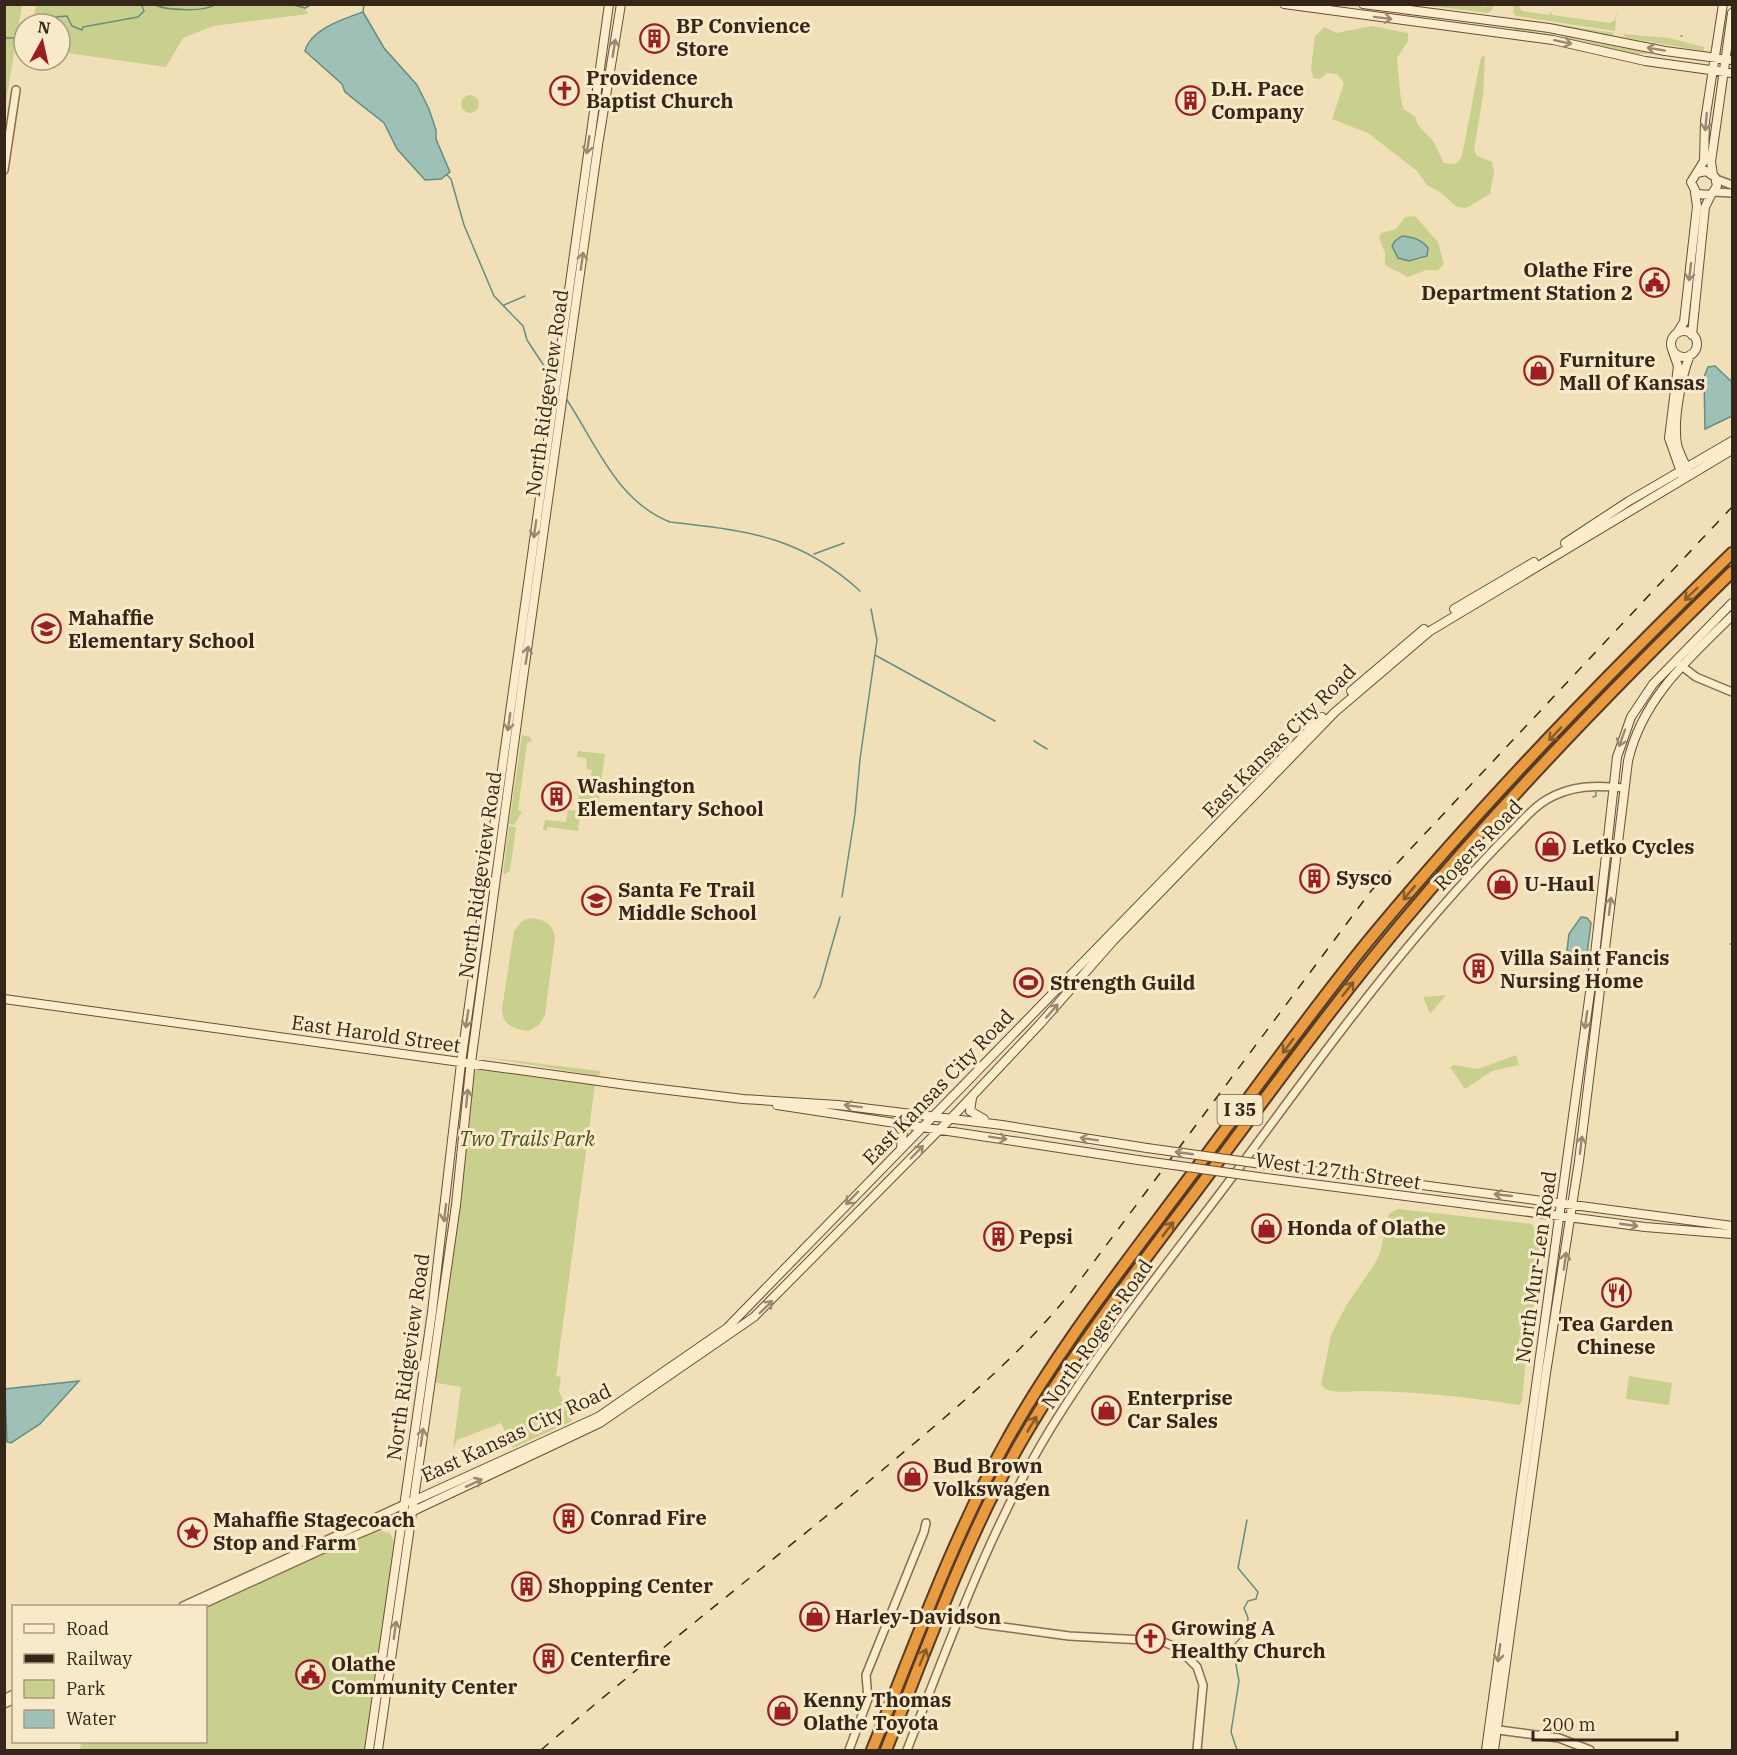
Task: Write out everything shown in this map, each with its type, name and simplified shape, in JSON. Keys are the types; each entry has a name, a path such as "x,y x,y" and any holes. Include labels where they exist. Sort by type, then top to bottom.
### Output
{"highway":[{"name":"I 35","path":"872,1750 967,1518 1022,1413 1079,1326 1320,1003 1392,914 1510,781 1669,615 1732,553"},
{"name":"I 35","path":"886,1750 981,1518 1035,1418 1086,1340 1326,1018 1399,926 1463,852 1571,737 1732,572"}],"main road":[{"name":"North Ridgeview Road","path":"369,1750 449,1185 461,1062 609,4"},
{"name":"North Ridgeview Road","path":"378,1750 454,1216 471,1064 565,382 598,145 621,4"},
{"path":"1284,4 1553,40 1645,61 1728,72"},
{"path":"1363,4 1549,28 1656,49 1729,59"},
{"path":"1685,473 1669,438 1678,366 1671,343 1684,322 1697,206 1691,182 1704,155 1705,121 1723,4"},
{"path":"1685,473 1678,448 1676,429 1685,367 1696,346 1692,335 1705,207 1717,186 1711,162 1728,72 1732,13"},
{"path":"1697,173 1706,171 1714,177"},
{"path":"1695,193 1703,196 1712,194"},
{"path":"1677,333 1685,332 1692,335"},
{"path":"1673,352 1683,357 1690,355"},
{"path":"1685,473 1732,441"},
{"path":"1685,473 1732,450"},
{"name":"East Kansas City Road","path":"402,1516 600,1423 754,1317 973,1095 1040,1024 1113,941 1305,741 1370,681 1445,621 1685,473"},
{"name":"East Kansas City Road","path":"404,1505 598,1417 727,1328 921,1127 1109,938 1301,737 1375,670 1434,621 1685,473"},
{"name":"North Mur-Len Road","path":"1486,1750 1594,963 1617,757 1627,726 1646,694 1675,660 1732,603"},
{"name":"North Mur-Len Road","path":"1494,1750 1546,1373 1573,1203 1624,788 1631,748 1640,724 1657,695 1732,616"},
{"name":"East Harold Street","path":"4,999 743,1099 832,1115 940,1129"},
{"path":"973,1095 970,1110 973,1115 1002,1125"},
{"name":"East Harold Street","path":"743,1099 838,1104 950,1119"},
{"name":"West 127th Street","path":"950,1119 1383,1181 1573,1203 1732,1226"},
{"path":"896,1123 903,1131 901,1148"},
{"name":"West 127th Street","path":"940,1129 1251,1176 1645,1227 1732,1234"}],"street":[{"path":"4,170 16,90"},
{"path":"1714,177 1732,185"},
{"path":"1712,194 1732,193"},
{"path":"1675,660 1696,677 1732,692"},
{"name":"Rogers Road","path":"1383,976 1485,857 1539,805 1560,793 1577,788 1624,788"},
{"name":"North Rogers Road","path":"907,1750 961,1617 1019,1486 1064,1409 1156,1277 1383,976"},
{"name":"East Kansas City Road","path":"185,1605 404,1505"},
{"name":"East Kansas City Road","path":"201,1605 332,1545 402,1516"},
{"path":"849,1750 868,1699 866,1675 926,1523"},
{"path":"961,1617 981,1624 1069,1636 1152,1640 1173,1645 1183,1651 1197,1667 1203,1684 1197,1750"},
{"path":"1488,1729 1559,1738 1590,1750"}],"green space":[{"path":"36,4 303,4 308,14 213,26 183,38 166,67 72,54 72,12 35,12"},
{"path":"4,5 22,5 21,12 12,12 12,66 5,108"},
{"path":"1423,5 1484,7 1493,5 1493,9 1488,13"},
{"path":"1514,5 1518,5 1522,11 1549,15 1551,11 1552,15 1610,23 1615,20 1617,10 1615,31 1516,16 1513,12"},
{"path":"1512,17 1615,33 1610,37 1516,19"},
{"path":"1372,26 1408,33 1408,41 1397,58 1401,100 1404,109 1415,117 1418,125 1433,141 1444,163 1454,164 1462,156 1481,57 1485,56 1483,96 1474,150 1477,156 1492,162 1494,171 1490,194 1466,208 1457,207 1440,192 1427,185 1417,171 1368,133 1332,119 1344,83 1337,74 1327,73 1320,79 1313,78 1311,69 1315,36 1325,27 1336,33"},
{"path":"1514,28 1651,53 1633,55 1513,32"},
{"path":"1623,34 1669,38 1704,47 1704,51 1626,38"},
{"path":"470,95 476,98 479,104 476,110 470,113 464,110 461,104 464,98"},
{"path":"1415,216 1438,242 1444,264 1438,270 1426,270 1408,277 1385,265 1385,253 1379,238 1381,233 1396,229 1405,217","holes":["1403,236 1420,239 1423,259 1409,261 1398,238"]},
{"path":"522,735 530,737 532,741 527,743 518,810 522,812 514,825 509,824"},
{"path":"578,751 605,754 596,818 580,815 578,831 547,827 547,831 543,830 545,820 566,822 568,810 577,811 579,791 589,790 592,770 587,769 586,758 577,757"},
{"path":"509,826 516,827 510,871 503,874"},
{"path":"530,918 547,923 555,937 545,1015 539,1025 529,1031 510,1026 504,1019 502,1009 514,931 522,921"},
{"path":"1446,995 1431,1013 1430,1013 1423,997"},
{"path":"1516,1055 1519,1065 1492,1071 1465,1089 1450,1067 1454,1065 1478,1069"},
{"path":"477,1056 599,1071 601,1073 598,1076"},
{"name":"Two Trails Park","path":"480,1069 595,1084 556,1376 561,1377 559,1391 572,1421 513,1448 501,1423 457,1440 453,1449 461,1387 432,1382 473,1072"},
{"path":"1398,1209 1532,1224 1536,1231 1545,1236 1527,1347 1522,1401 1519,1405 1420,1393 1340,1392 1329,1390 1321,1385 1331,1335 1346,1306 1380,1253 1389,1214"},
{"path":"1629,1376 1672,1383 1669,1405 1626,1399"},
{"path":"382,1531 390,1533 395,1544 367,1750 80,1750 81,1743 207,1743 207,1607 247,1586 338,1545"}],"water":[{"path":"363,12 384,48 417,85 429,109 436,130 436,139 450,172 441,179 425,180 397,149 384,123 345,92 342,84 305,51 308,43 321,31"},
{"path":"1402,236 1423,242 1428,248 1427,256 1409,261 1398,258 1392,246"},
{"path":"1715,366 1732,382 1732,416 1705,429 1704,377 1708,367"},
{"path":"1581,917 1587,918 1591,923 1587,954 1576,958 1567,950 1569,934"},
{"path":"79,1381 40,1424 11,1443 7,1442 5,1389"}],"waterway":[{"path":"72,26 82,30 83,27 138,17 144,11 141,4"},
{"path":"154,4 185,10 211,7 216,4"},
{"path":"290,4 305,8 312,4"},
{"path":"363,12 364,4"},
{"path":"4,38 12,38"},
{"path":"447,175 451,179 464,225 494,296 523,326 527,340 552,378"},
{"path":"504,305 525,296"},
{"path":"565,397 608,468 635,500 651,512 670,522 749,533 794,547 816,558 860,591"},
{"path":"814,554 844,543"},
{"path":"842,897 877,640 871,609"},
{"path":"875,655 995,721"},
{"path":"1034,741 1047,749"},
{"path":"1593,797 1596,796 1596,792"},
{"path":"814,998 820,987 840,917"},
{"path":"1237,1750 1231,1732 1239,1681 1234,1654 1235,1644 1247,1630 1248,1618 1244,1608 1248,1601 1256,1599 1258,1592 1238,1568 1247,1520"}],"railway":[{"path":"541,1750 921,1438 1025,1344 1072,1291 1371,891 1732,507"}],"place":[{"name":"BP Convience Store","path":"655,38"},
{"name":"Providence Baptist Church","path":"565,90"},
{"name":"D.H. Pace Company","path":"1190,100"},
{"name":"Olathe Fire Department Station 2","path":"1654,282"},
{"name":"Furniture Mall Of Kansas","path":"1538,371"},
{"name":"Mahaffie Elementary School","path":"47,629"},
{"name":"Washington Elementary School","path":"556,797"},
{"name":"Letko Cycles","path":"1551,847"},
{"name":"Sysco","path":"1315,878"},
{"name":"U-Haul","path":"1503,884"},
{"name":"Santa Fe Trail Middle School","path":"597,901"},
{"name":"Villa Saint Fancis Nursing Home","path":"1479,969"},
{"name":"Strength Guild","path":"1029,983"},
{"name":"Honda of Olathe","path":"1266,1228"},
{"name":"Pepsi","path":"998,1237"},
{"name":"Tea Garden Chinese","path":"1616,1293"},
{"name":"Enterprise Car Sales","path":"1106,1410"},
{"name":"Bud Brown Volkswagen","path":"912,1477"},
{"name":"Conrad Fire","path":"569,1518"},
{"name":"Mahaffie Stagecoach Stop and Farm","path":"192,1532"},
{"name":"Shopping Center","path":"527,1586"},
{"name":"Harley-Davidson","path":"814,1617"},
{"name":"Growing A Healthy Church","path":"1150,1639"},
{"name":"Centerfire","path":"549,1659"},
{"name":"Olathe Community Center","path":"310,1675"},
{"name":"Kenny Thomas Olathe Toyota","path":"782,1711"}]}
